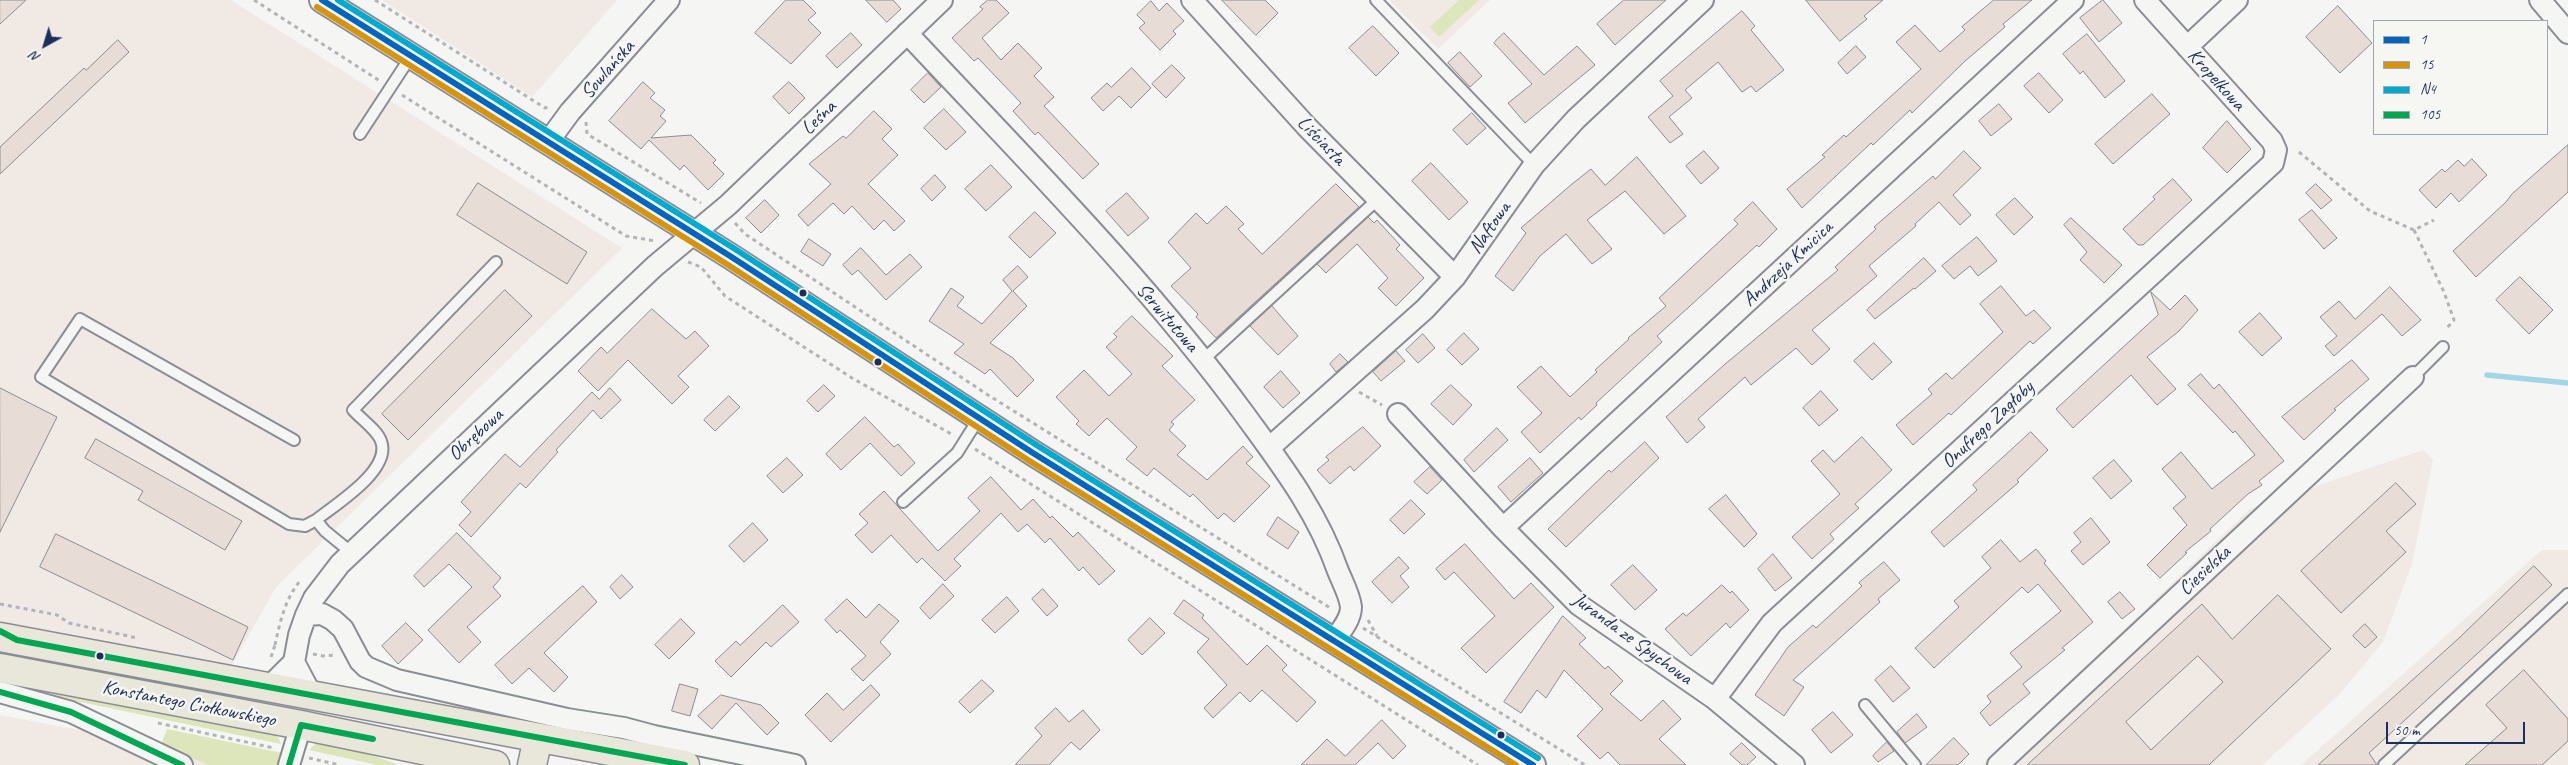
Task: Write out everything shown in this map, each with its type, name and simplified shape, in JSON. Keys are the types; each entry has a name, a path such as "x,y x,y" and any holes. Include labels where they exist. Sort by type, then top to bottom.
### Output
{"highway":[{"name":"Konstantego Ciołkowskiego","path":"6,636 312,696 685,765"},
{"name":"Konstantego Ciołkowskiego","path":"0,668 300,725 495,765"},
{"path":"532,765 538,738"}],"street":[{"path":"322,0 694,234 980,418 1532,765"},
{"name":"Sowlańska","path":"548,142 570,112 669,0"},
{"name":"Leśna","path":"694,234 723,210 942,0"},
{"name":"Liściasta","path":"1192,0 1307,127 1455,277"},
{"name":"Naftowa","path":"1269,448 1425,309 1455,277 1534,165 1576,119 1703,0"},
{"name":"Andrzeja Kmicica","path":"1503,528 2073,0"},
{"name":"Kropelkowa","path":"2145,0 2272,141 2276,150 2273,163"},
{"path":"2540,0 2568,33"},
{"path":"2186,47 2236,2"},
{"name":"Serwitutowa","path":"907,33 1028,161 1203,360 1309,505 1328,541 1351,607 1348,618"},
{"name":"Onufrego Zagłoby","path":"1715,699 1772,623 2273,163"},
{"name":"Obrębowa","path":"270,687 295,656 306,615 323,585 352,553 671,252 694,234"},
{"name":"Ciesielska","path":"1998,765 2413,377"},
{"name":"Juranda ze Spychowa","path":"1398,414 1503,528 1579,605 1715,699 1794,765"},
{"path":"306,615 322,614 333,620 342,629 366,667 397,680 567,719 624,728 795,765"},
{"path":"1334,641 1348,618"},
{"path":"295,656 312,696"},
{"path":"0,692 70,712 182,765"},
{"path":"296,758 300,725"}],"lane":[{"path":"1376,0 1534,165"},
{"path":"360,134 411,56"},
{"path":"1203,360 1378,199"},
{"path":"294,440 80,318 41,377 289,524 305,526 316,520 367,479 379,464 384,451 381,439 353,410 496,262"},
{"path":"2413,377 2443,347"},
{"path":"903,502 957,453 980,418"},
{"path":"316,520 325,531 352,553"},
{"path":"2384,765 2568,594"},
{"path":"1864,705 1915,765"}],"path":[{"path":"254,0 626,236 653,240 671,252"},
{"path":"375,0 545,108 556,104 570,112 587,123 587,134 690,198 706,206 717,202 745,234 988,395 1585,765"},
{"path":"2299,152 2370,211 2414,230 2444,292 2454,320 2445,330"},
{"path":"2414,230 2434,220"},
{"path":"701,267 725,296 852,378 933,422 1478,765"},
{"path":"1357,391 1398,414"},
{"path":"0,604 57,615 69,623 123,633 142,639"},
{"path":"268,660 272,656 275,645 295,656 333,656 350,644"},
{"path":"149,721 296,758 340,765"}],"shaded area":[{"path":"0,0 231,0 622,248 276,587 230,669 0,627"},
{"path":"382,0 617,0 532,97"},
{"path":"1389,0 1490,0 1438,49"},
{"path":"2423,450 2433,460 2412,564 2383,642 2338,696 2262,765 1982,765 2251,508"},
{"path":"2542,550 2568,550 2568,765 2301,765"},
{"path":"0,715 57,726 305,765 0,765"}],"green space":[{"path":"1459,0 1479,0 1439,37 1430,27"},
{"path":"27,684 266,729 278,737 281,744 71,700 29,688"},
{"path":"167,729 282,753 279,765 209,765 161,745"},
{"path":"323,741 344,745 399,765 377,765 309,750 315,744"}],"building":[{"path":"0,0 26,0 0,24"},
{"path":"786,0 803,0 816,13 808,20 821,33 791,64 755,33"},
{"path":"866,0 893,0 901,9 887,22"},
{"path":"988,0 996,0 1009,13 982,38 1001,60 1018,43 1042,68 1034,76 1054,97 1044,106 1099,164 1083,179 1038,132 1035,135 1013,111 1021,103 978,58 974,61 952,38 983,9 980,7"},
{"path":"1222,0 1265,0 1278,13 1256,35"},
{"path":"1624,0 1666,0 1615,45 1597,24"},
{"path":"1806,0 1883,0 1864,16 1867,19 1840,41"},
{"path":"1994,0 2032,0 2003,24 2005,27 1964,62 1912,113 1910,110 1873,145 1871,143 1802,208 1787,189 1825,157 1822,155 1844,135 1846,137 1921,69 1896,42 1915,25 1940,52 1965,30 1962,27"},
{"path":"2103,0 2122,23 2099,42 2080,18"},
{"path":"1151,1 1159,11 1167,3 1184,21 1173,31 1176,34 1160,50 1139,28 1145,23 1137,15"},
{"path":"2338,6 2372,43 2340,73 2306,37"},
{"path":"1742,11 1755,26 1751,30 1784,70 1756,92 1751,86 1742,92 1718,62 1685,90 1692,98 1669,117 1683,134 1670,143 1648,117 1673,96 1660,81"},
{"path":"1373,26 1399,53 1376,76 1349,48"},
{"path":"851,33 862,45 837,68 826,56"},
{"path":"1504,33 1544,75 1577,46 1595,65 1525,123 1508,103 1532,84 1494,43"},
{"path":"2087,34 2125,81 2105,98 2083,71 2080,74 2063,54"},
{"path":"118,40 129,52 0,174 0,147 84,68 86,70"},
{"path":"1856,46 1866,57 1847,74 1838,63"},
{"path":"1460,52 1482,76 1470,87 1448,63"},
{"path":"1172,65 1185,78 1166,98 1152,84"},
{"path":"1132,68 1151,88 1131,108 1119,96 1103,111 1091,98 1107,83 1111,87"},
{"path":"928,73 941,87 924,103 911,90"},
{"path":"2039,73 2063,100 2049,113 2024,86"},
{"path":"643,82 655,93 650,98 665,110 660,116 666,121 651,138 691,135 716,160 713,163 724,174 708,190 684,165 680,170 649,140 641,149 609,121"},
{"path":"789,82 805,98 789,114 773,97"},
{"path":"2152,94 2170,114 2113,164 2095,144"},
{"path":"1999,104 2012,119 1991,136 1979,121"},
{"path":"944,109 966,132 946,150 924,128"},
{"path":"874,111 892,129 882,139 898,155 868,184 905,221 894,231 884,220 874,230 852,206 844,214 833,203 808,226 798,215 831,184 809,164 843,136 846,138"},
{"path":"1472,113 1486,128 1467,145 1453,130"},
{"path":"2227,121 2251,149 2227,173 2203,148"},
{"path":"2568,145 2568,192 2476,277 2453,251 2506,202 2512,194"},
{"path":"1704,151 1719,168 1701,184 1686,166"},
{"path":"1964,151 1981,168 1953,195 1971,215 1960,225 1939,202 1915,224 1916,226 1869,266 1877,276 1812,330 1830,349 1812,365 1796,348 1751,385 1745,377 1698,419 1705,427 1687,443 1666,417 1724,365 1838,270 1835,267 1876,229 1874,227 1933,176 1935,179"},
{"path":"1637,157 1686,216 1664,234 1625,191 1587,220 1612,249 1592,264 1566,234 1540,256 1513,291 1495,276 1526,233 1521,228 1572,184 1591,169 1605,185"},
{"path":"2472,159 2487,175 2459,202 2451,193 2436,208 2419,190 2442,169 2445,172 2458,160 2464,166"},
{"path":"1431,163 1468,202 1449,220 1412,181"},
{"path":"991,165 1012,187 986,211 965,189"},
{"path":"935,175 946,187 932,201 921,189"},
{"path":"2173,179 2192,200 2143,245 2138,245 2123,229"},
{"path":"478,183 587,252 567,284 457,215"},
{"path":"1336,184 1359,207 1216,338 1196,317 1198,314 1171,286 1191,268 1168,242 1196,213 1207,224 1226,206 1244,224 1238,229 1262,254"},
{"path":"2316,184 2332,200 2321,209 2306,193"},
{"path":"1127,193 1149,218 1128,236 1106,211"},
{"path":"2015,198 2033,217 2014,235 1996,215"},
{"path":"765,200 779,215 761,233 746,218"},
{"path":"1753,202 1777,229 1657,336 1662,342 1596,403 1597,405 1581,420 1579,417 1540,453 1521,432 1542,413 1517,387 1541,366 1570,397 1597,372 1595,370 1628,338 1666,306 1659,298 1738,224 1734,220"},
{"path":"2312,210 2337,238 2324,249 2299,220"},
{"path":"1035,212 1056,233 1030,258 1009,237"},
{"path":"1368,217 1374,223 1377,220 1400,245 1396,249 1424,278 1396,306 1378,288 1388,278 1357,244 1326,273 1317,264"},
{"path":"2071,218 2122,265 2104,283 2080,260 2087,252 2064,225"},
{"path":"1977,237 1997,261 1978,276 1970,266 1954,279 1942,266"},
{"path":"809,239 831,254 823,266 801,252"},
{"path":"861,248 886,275 910,254 922,267 886,300 858,270 852,275 843,265"},
{"path":"1924,258 1936,271 1875,319 1867,310"},
{"path":"1018,266 1028,277 1013,291 1027,306 990,343 1013,358 1034,380 1017,397 990,369 985,374 954,353 964,344 929,321 951,288 964,297 957,306 982,324 1012,291 1003,280"},
{"path":"2520,277 2553,310 2529,334 2496,300"},
{"path":"2001,286 2026,316 2034,310 2051,328 2033,344 2030,341 1951,415 1949,413 1913,445 1896,425 1932,394 1928,389 1946,373 1952,379 2003,332 1980,304"},
{"path":"2390,287 2421,320 2402,336 2382,314 2334,356 2325,346 2337,336 2320,317 2339,301 2355,319"},
{"path":"505,290 532,316 408,440 382,414"},
{"path":"2151,292 2170,310 2185,295 2198,310 2179,331 2147,357 2176,389 2157,405 2131,375 2073,428 2056,409 2158,315"},
{"path":"1272,306 1298,336 1278,355 1250,326"},
{"path":"652,309 686,339 695,331 709,346 678,376 689,387 672,404 628,360 598,391 578,371 601,347 607,353"},
{"path":"2260,313 2282,338 2262,356 2239,332"},
{"path":"1132,316 1173,356 1162,366 1195,400 1171,422 1174,424 1169,430 1186,446 1177,455 1207,480 1243,446 1253,457 1246,463 1270,486 1234,522 1224,513 1218,519 1193,494 1190,497 1154,468 1147,476 1126,459 1137,447 1107,418 1089,436 1076,424 1079,421 1056,397 1084,370 1109,396 1132,374 1106,347 1117,337 1114,334"},
{"path":"1464,333 1479,349 1462,365 1447,350"},
{"path":"1423,334 1435,348 1418,363 1406,350"},
{"path":"1874,343 1892,362 1872,380 1854,361"},
{"path":"1396,351 1405,361 1381,381 1373,372"},
{"path":"1340,354 1348,362 1336,372 1330,364"},
{"path":"2352,360 2369,379 2334,409 2336,410 2304,440 2282,417"},
{"path":"1281,371 1300,393 1283,408 1264,387"},
{"path":"2201,374 2214,389 2219,384 2284,461 2259,481 2262,485 2248,494 2210,529 2211,531 2185,552 2187,553 2160,578 2147,565 2187,525 2173,508 2186,497 2162,469 2181,452 2212,489 2255,455 2235,431 2233,433 2188,385"},
{"path":"824,385 835,396 818,412 807,401"},
{"path":"1451,385 1472,405 1453,425 1431,404"},
{"path":"0,388 57,417 0,532"},
{"path":"610,388 621,400 601,419 593,410 556,450 558,452 526,488 520,483 471,537 459,525 471,512 461,502 505,454 520,467 592,392 599,399"},
{"path":"1821,391 1838,410 1819,426 1803,408"},
{"path":"729,396 740,407 715,431 704,420"},
{"path":"865,417 894,447 898,444 915,463 901,476 870,443 841,470 826,454"},
{"path":"1363,427 1381,446 1354,471 1350,466 1330,484 1317,470 1329,460 1326,457"},
{"path":"1497,428 1508,440 1474,472 1464,460"},
{"path":"2031,432 2048,450 2017,480 2019,482 1944,547 1931,532 1977,490 1973,485"},
{"path":"1862,437 1892,470 1855,504 1859,508 1830,534 1834,539 1812,559 1792,537 1840,494 1811,461 1823,450 1834,462"},
{"path":"96,439 242,521 225,550 138,500 143,491 85,458"},
{"path":"1645,442 1659,458 1566,547 1548,529 1609,470 1611,472"},
{"path":"787,458 803,475 783,493 767,476"},
{"path":"1530,458 1543,473 1511,502 1498,487"},
{"path":"2114,460 2132,481 2111,499 2093,478"},
{"path":"1430,467 1442,480 1427,494 1414,482"},
{"path":"991,477 1021,510 1033,499 1050,518 1052,516 1073,537 1078,532 1115,571 1099,585 1083,567 1079,571 1050,538 1045,543 1027,524 1018,532 1001,513 954,559 961,566 945,581 922,558 917,563 891,535 872,553 855,535 868,523 859,514 884,491 938,551 980,511 968,498"},
{"path":"2396,483 2416,504 2386,531 2406,552 2341,613 2301,571"},
{"path":"1726,495 1757,534 1744,547 1709,509"},
{"path":"1411,500 1425,514 1404,534 1390,520"},
{"path":"1278,517 1299,532 1288,549 1267,535"},
{"path":"2091,518 2110,542 2083,565 2071,551 2081,542 2074,533"},
{"path":"753,523 768,540 744,562 729,546"},
{"path":"457,533 501,578 493,587 501,596 467,627 481,642 459,663 428,630 472,587 449,564 424,587 414,576"},
{"path":"56,534 248,627 233,660 40,567"},
{"path":"2001,540 2020,562 2036,549 2046,561 2044,563 2093,622 2062,648 2065,650 2023,684 2030,693 1990,726 1980,713 1991,702 1987,696 2022,667 2010,653 2061,611 2038,584 2028,593 2022,587 1934,668 1915,648 1959,607 1954,601 1991,568 1982,557"},
{"path":"1465,544 1514,599 1531,583 1554,607 1486,673 1461,648 1495,616 1454,572 1445,580 1436,569"},
{"path":"1773,554 1792,578 1775,591 1758,569"},
{"path":"1399,557 1409,568 1400,576 1409,587 1392,603 1372,582"},
{"path":"1884,562 1900,580 1878,599 1880,602 1793,680 1804,687 1784,716 1755,695 1788,647 1813,625 1816,628 1862,586 1859,583"},
{"path":"1633,565 1657,590 1635,610 1611,585"},
{"path":"2534,566 2552,585 2369,753 2377,765 2318,765 2458,639"},
{"path":"622,575 633,587 620,599 610,587"},
{"path":"943,584 954,596 930,619 920,608"},
{"path":"1722,585 1730,593 1732,591 1749,610 1730,628 1726,623 1691,656 1665,629 1683,613 1686,616"},
{"path":"583,586 597,602 544,653 568,677 554,692 529,668 512,684 495,665"},
{"path":"1043,589 1058,606 1047,616 1032,599"},
{"path":"2120,592 2135,609 2122,619 2108,602"},
{"path":"2278,595 2331,649 2209,765 2027,765 2202,604 2232,639","holes":["2198,656 2223,682 2151,750 2126,722"]},
{"path":"1007,597 1019,611 995,633 982,620"},
{"path":"847,599 866,618 879,604 899,621 880,642 891,654 863,681 851,669 866,656 840,630 837,633 825,620"},
{"path":"1184,600 1204,615 1202,618 1247,665 1267,645 1287,665 1282,670 1316,702 1297,722 1262,690 1250,702 1240,692 1213,718 1204,708 1227,685 1197,652 1209,639 1174,614"},
{"path":"783,605 799,622 771,647 766,642 731,677 715,661 736,641 740,645"},
{"path":"1563,616 1586,638 1579,644 1605,669 1608,666 1623,681 1610,694 1641,721 1663,700 1681,719 1659,739 1686,765 1620,765 1608,752 1600,759 1577,736 1603,709 1564,670 1546,698 1537,690 1521,713 1504,702"},
{"path":"1150,618 1165,633 1142,655 1128,640"},
{"path":"681,619 695,633 669,659 655,645"},
{"path":"406,623 423,640 398,664 382,646"},
{"path":"2365,624 2377,637 2365,648 2353,636"},
{"path":"1891,666 1910,688 1893,702 1875,680"},
{"path":"2524,670 2568,719 2568,741 2542,765 2465,765 2507,728 2486,705"},
{"path":"982,680 994,691 970,713 959,702"},
{"path":"680,684 698,689 690,716 672,711"},
{"path":"871,685 880,695 831,742 805,715 827,693 843,710"},
{"path":"721,695 761,705 779,723 767,735 736,703 712,729 698,716"},
{"path":"1056,708 1069,722 1083,710 1100,730 1080,750 1071,742 1049,765 1015,765 1042,736 1035,728"},
{"path":"1833,712 1853,735 1831,753 1812,730"},
{"path":"1917,714 1927,727 1905,743 1897,732"},
{"path":"1382,720 1406,746 1393,759 1378,743 1355,765 1301,765 1327,739 1345,756"},
{"path":"1954,738 1969,754 1958,765 1926,765"},
{"path":"1887,742 1894,751 1878,762 1873,756"},
{"path":"1742,743 1756,757 1747,765 1742,765 1730,754"}],"waterway":[{"path":"2487,375 2568,383"}],"transit line":[{"name":"1","path":"322,0 730,256 1033,453 1533,765"},
{"name":"N4","path":"338,0 735,249 1038,446 1538,758"},
{"name":"15","path":"317,7 725,263 1028,460 1516,765"},
{"name":"105","path":"0,631 17,640 685,765"},
{"name":"105","path":"0,692 71,712 182,765"},
{"name":"105","path":"289,765 301,725 373,739"}]}
